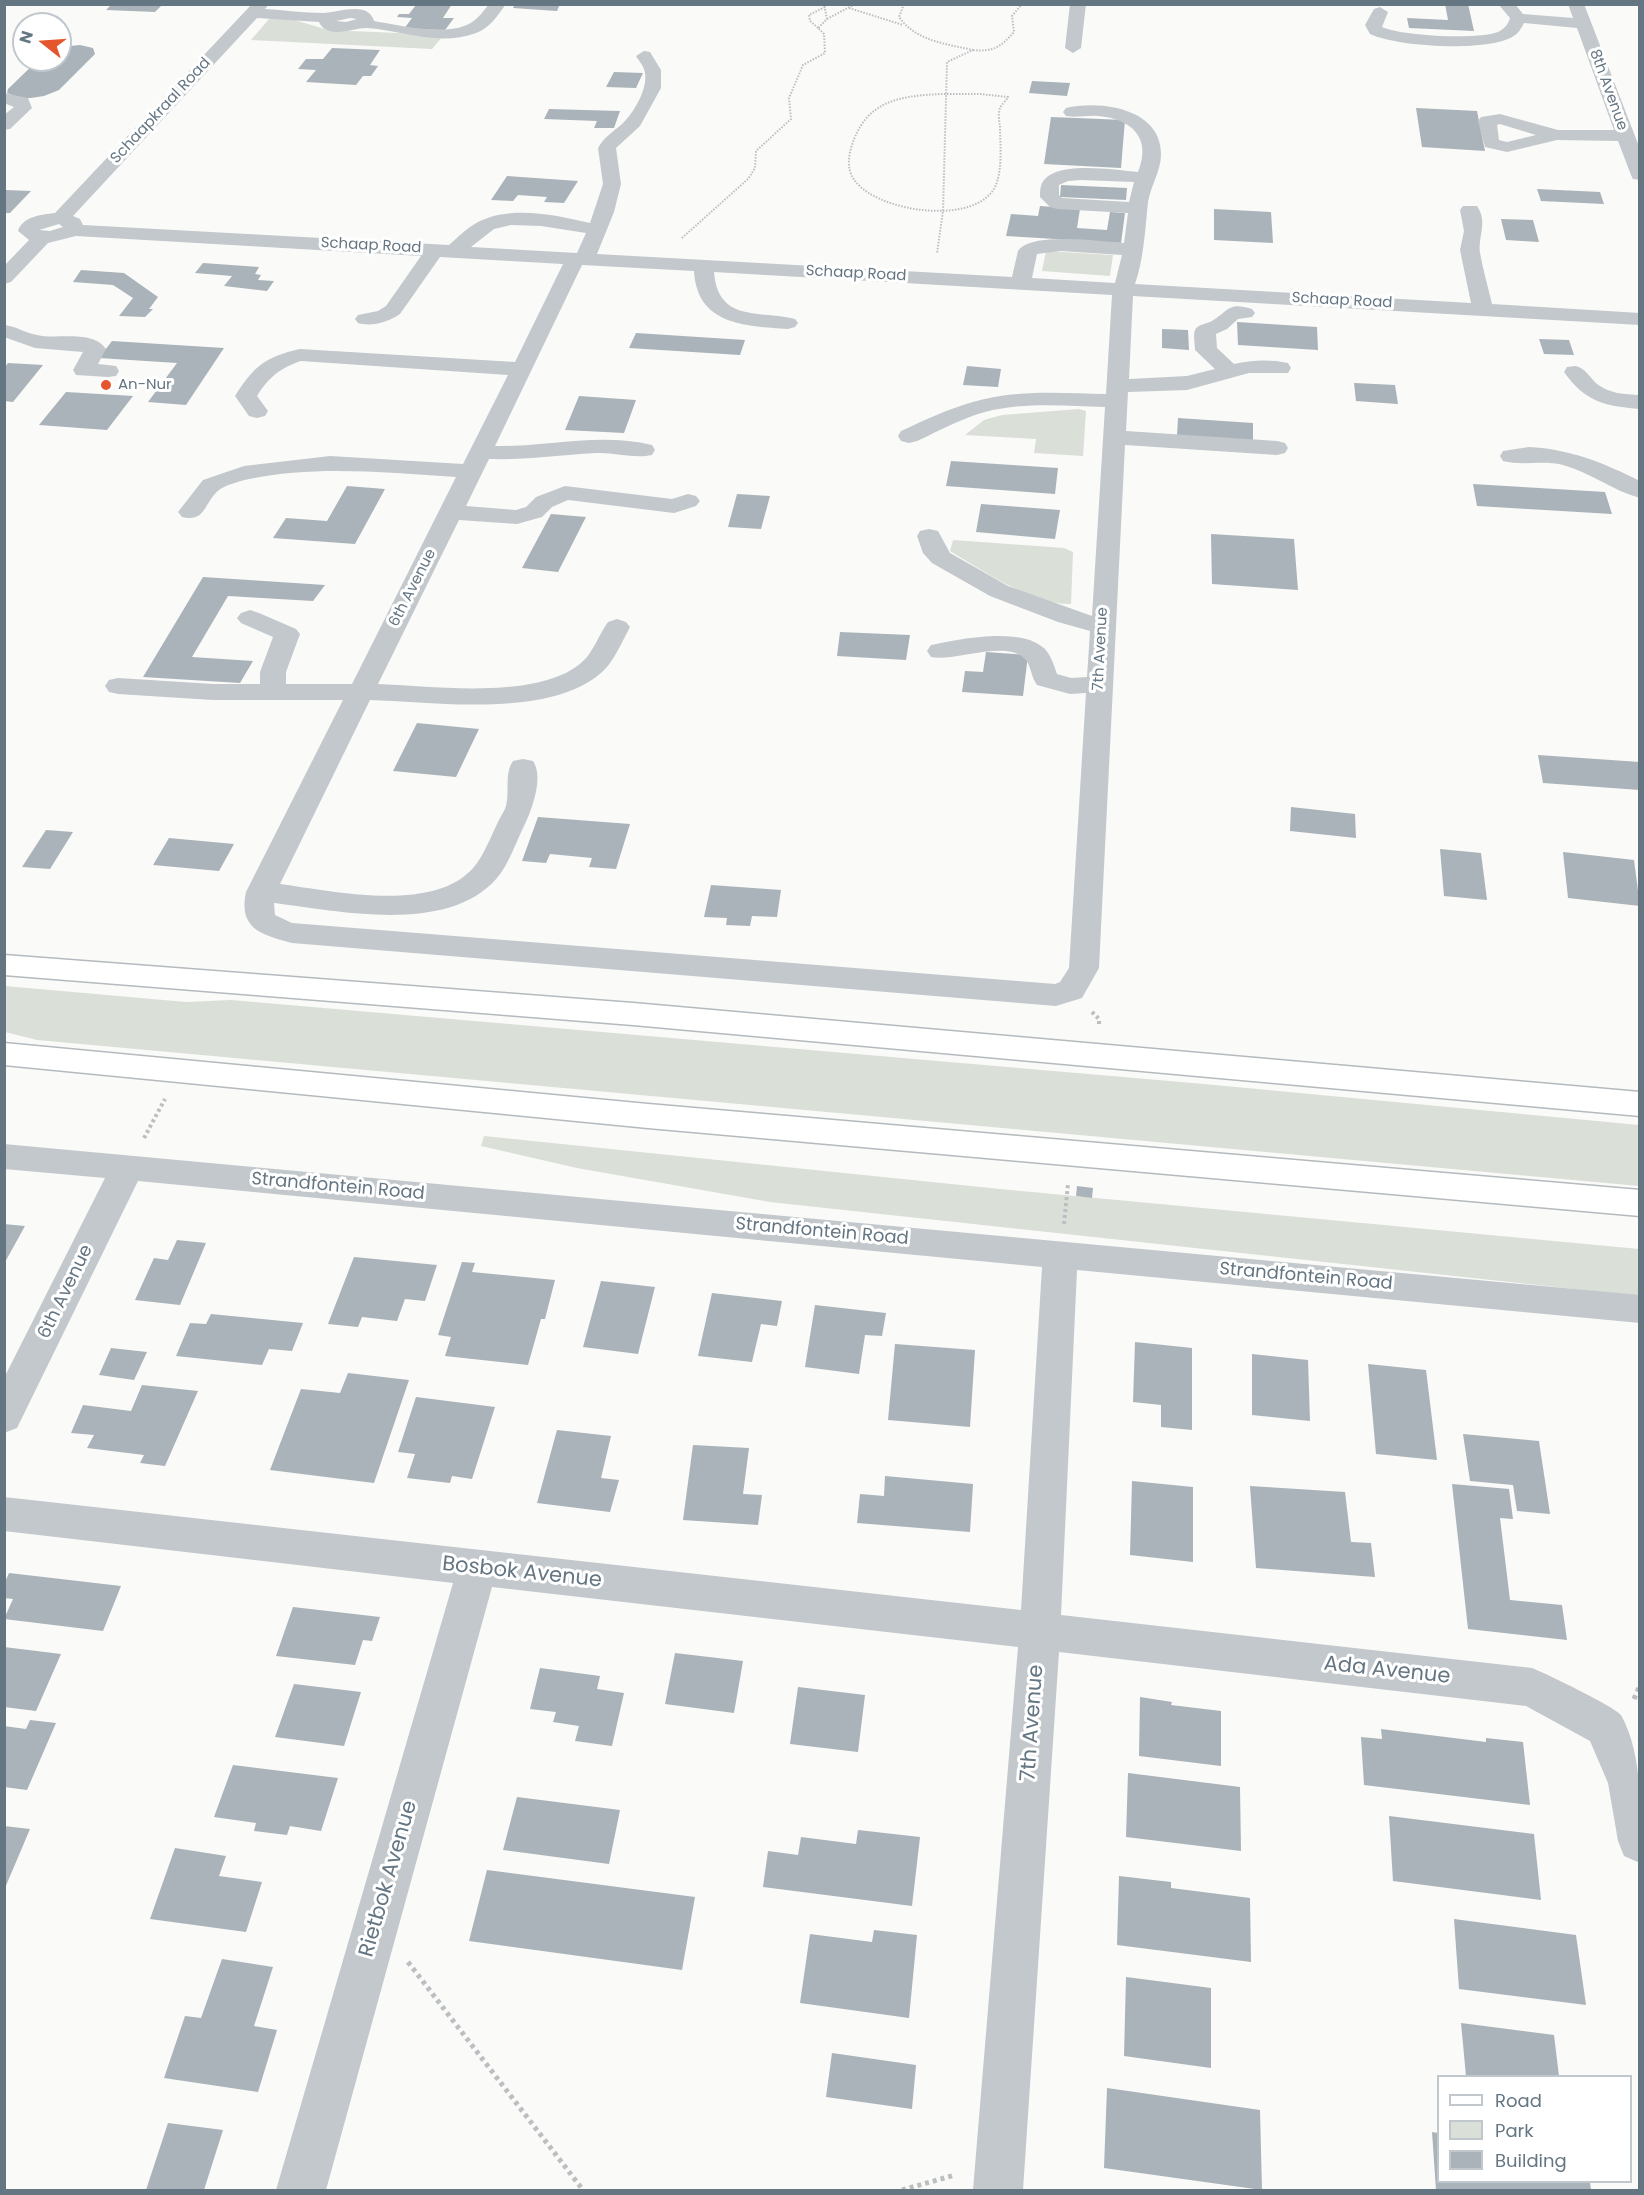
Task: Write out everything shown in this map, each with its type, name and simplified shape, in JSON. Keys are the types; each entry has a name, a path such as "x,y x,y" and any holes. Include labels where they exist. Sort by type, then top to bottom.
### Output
{"main road":[{"path":"4,965 633,1014 1640,1104"},
{"path":"4,1054 684,1120 1640,1203"}],"street":[{"path":"257,9 328,18 337,14 356,14 366,18 363,23 401,30 457,33 480,24 498,4"},
{"path":"1073,48 1078,4"},
{"path":"1506,4 1518,18 1584,24"},
{"name":"8th Avenue","path":"1576,4 1640,175"},
{"name":"Schaapkraal Road","path":"67,224 257,9"},
{"path":"1380,12 1373,25 1378,32 1426,39 1480,40 1502,36 1514,28 1518,18"},
{"name":"6th Avenue","path":"261,905 361,692 562,289 597,230 612,183 612,166 606,156 606,149 636,120 652,87 654,76 652,67 644,56"},
{"path":"4,98 22,102 23,108 4,125"},
{"name":"7th Avenue","path":"261,905 273,928 292,933 1056,995 1071,990 1084,968 1123,289 1133,250 1140,190 1153,153 1150,139 1141,125 1133,119 1102,111 1072,112"},
{"path":"1557,135 1625,136"},
{"path":"1138,208 1057,203 1049,197 1051,183 1071,174 1146,178"},
{"path":"1470,210 1474,231 1470,250 1483,309"},
{"path":"365,319 384,316 393,310 444,250 495,222 552,221 597,230"},
{"name":"Schaap Road","path":"4,278 28,230 58,236 67,224 444,250 1640,319"},
{"path":"1021,283 1030,248 1066,246 1133,250"},
{"path":"703,265 707,292 716,305 736,316 788,323"},
{"path":"1229,373 1221,362 1206,350 1205,331 1220,325 1233,313 1245,313"},
{"path":"4,331 18,332 28,339 84,343 95,349 84,370 108,371"},
{"path":"257,411 246,396 260,374 274,362 300,355 522,369"},
{"path":"909,436 960,413 984,406 1116,394 1187,383 1249,367 1280,368"},
{"path":"1575,372 1583,385 1599,395 1640,402"},
{"path":"1113,437 1277,448"},
{"path":"190,512 211,484 244,473 330,463 476,462 515,453 599,446 644,450"},
{"path":"1511,456 1525,454 1566,457 1588,465 1640,492"},
{"path":"451,512 518,517 534,512 544,502 565,493 674,506 688,501"},
{"path":"929,536 935,553 941,558 999,591 1067,617 1103,627"},
{"path":"250,618 287,634 273,672 273,692"},
{"path":"118,686 213,692 361,692 509,696 543,691 570,683 597,662 617,627"},
{"path":"940,651 963,647 1014,644 1032,651 1041,661 1046,679 1070,686 1099,685"},
{"path":"261,905 356,903 415,905 441,900 467,888 486,872 520,806 523,767"},
{"name":"Strandfontein Road","path":"4,1156 1590,1302 1640,1309"},
{"name":"6th Avenue","path":"4,1417 128,1167"},
{"name":"7th Avenue","path":"998,2176 1040,1632 1060,1254"},
{"name":"Bosbok Avenue","path":"4,1514 1040,1632"},
{"name":"Rietbok Avenue","path":"301,2190 477,1568"},
{"name":"Ada Avenue","path":"1040,1632 1532,1687 1605,1726 1630,1783 1640,1841"}],"path":[{"path":"818,28 827,19 855,4"},
{"path":"904,4 899,17 904,26"},
{"path":"849,8 904,26 932,40 993,53 1004,46 1014,32 1012,16 1022,4"},
{"path":"664,263 683,236 700,224 707,214 748,179 755,168 756,151 761,144 782,129 791,119 789,98 803,65 825,53 824,34 810,21 809,15 824,6 827,19"},
{"path":"934,278 943,211 947,62 972,50"},
{"path":"980,94 1008,97 999,110 1001,141 994,189 986,200 966,207 943,211 908,207 881,200 858,185 848,170 851,148 863,121 877,107 901,98 945,95 980,94"},
{"path":"128,1167 168,1093"},
{"path":"1060,1254 1068,1182"},
{"path":"377,1921 583,2190"},
{"path":"902,2190 998,2176"}],"green space":[{"path":"288,18 328,30 444,35 432,49 251,40 269,19"},
{"path":"1046,251 1113,255 1110,276 1042,271"},
{"path":"1079,409 1086,411 1083,456 1034,453 1036,439 965,435 984,420 1002,415"},
{"path":"953,540 1064,548 1073,552 1071,604 1040,599 1008,585 950,551"},
{"path":"5,986 186,1002 231,1000 1204,1084 1639,1125 1639,1186 37,1040 5,1032"},
{"path":"484,1136 1000,1189 1639,1249 1639,1296 770,1202 577,1168 481,1146"}],"building":[{"path":"112,4 163,4 155,12 106,10"},
{"path":"452,4 443,18 454,18 445,30 404,29 412,18 397,17 399,14 409,14 416,5"},
{"path":"515,4 560,4 557,11 513,8"},
{"path":"1445,4 1468,4 1474,31 1409,28 1407,18 1448,20"},
{"path":"72,46 93,48 95,54 59,90 31,98 20,98 7,93 8,89 26,72 72,72"},
{"path":"332,48 380,50 370,65 378,66 371,76 363,76 356,85 306,82 316,70 298,69 306,59 323,59"},
{"path":"614,72 643,73 636,88 606,87"},
{"path":"1032,81 1070,83 1067,96 1029,93"},
{"path":"1416,108 1477,111 1485,151 1422,147"},
{"path":"549,109 620,111 614,128 594,128 597,121 544,119"},
{"path":"1051,117 1125,120 1121,168 1044,164"},
{"path":"507,176 578,181 564,203 544,202 547,197 518,195 513,201 491,200"},
{"path":"1061,185 1127,188 1126,200 1060,197"},
{"path":"1537,189 1600,192 1604,204 1541,201"},
{"path":"5,190 31,191 10,213 5,213"},
{"path":"1040,206 1080,209 1077,228 1107,230 1110,212 1125,213 1121,243 1006,236 1011,214 1038,216"},
{"path":"1214,209 1271,212 1273,243 1214,240"},
{"path":"1501,219 1533,220 1539,242 1506,240"},
{"path":"203,263 259,267 255,274 261,275 258,280 274,281 267,291 224,286 232,276 195,273"},
{"path":"81,270 124,273 158,297 149,309 153,309 145,317 119,316 133,298 113,285 73,282"},
{"path":"1237,322 1317,327 1318,350 1238,345"},
{"path":"1162,329 1188,330 1189,350 1162,348"},
{"path":"636,333 745,340 740,355 629,348"},
{"path":"1539,339 1569,340 1574,355 1544,354"},
{"path":"112,341 224,348 186,405 148,402 177,363 99,358"},
{"path":"8,363 43,365 13,402 4,401 4,368"},
{"path":"967,366 1001,369 998,387 963,385"},
{"path":"1354,383 1395,385 1398,404 1356,401"},
{"path":"66,392 133,396 107,430 39,425"},
{"path":"579,396 636,400 624,433 565,430"},
{"path":"1178,418 1253,423 1253,441 1177,436"},
{"path":"951,461 1058,468 1055,494 946,486"},
{"path":"1473,484 1605,492 1612,514 1477,506"},
{"path":"347,486 385,489 355,544 273,538 286,518 327,521"},
{"path":"737,494 770,496 761,529 728,527"},
{"path":"981,504 1060,510 1055,539 976,532"},
{"path":"551,514 586,517 558,572 522,568"},
{"path":"1211,534 1294,539 1298,590 1212,584"},
{"path":"203,577 325,585 313,601 228,596 192,657 253,661 240,683 143,677"},
{"path":"840,632 910,635 906,660 837,656"},
{"path":"986,652 1028,655 1023,696 962,692 965,671 983,672"},
{"path":"417,723 479,729 456,777 393,771"},
{"path":"1538,755 1640,762 1640,790 1543,783"},
{"path":"1291,807 1355,814 1356,838 1290,831"},
{"path":"538,817 630,824 616,869 589,867 592,858 550,854 546,863 522,861"},
{"path":"46,830 73,832 50,869 22,867"},
{"path":"169,838 234,844 219,871 153,865"},
{"path":"1440,849 1481,853 1487,900 1444,896"},
{"path":"1563,852 1634,860 1640,906 1568,898"},
{"path":"711,885 781,890 777,917 752,916 750,926 726,925 727,918 704,917"},
{"path":"1077,1186 1093,1188 1092,1198 1076,1196"},
{"path":"4,1224 25,1226 4,1264"},
{"path":"177,1240 206,1243 180,1305 135,1300 154,1258 168,1260"},
{"path":"354,1257 437,1265 425,1301 405,1299 397,1321 362,1317 358,1327 328,1324"},
{"path":"462,1262 475,1263 472,1272 555,1280 545,1319 541,1319 528,1365 445,1356 451,1337 438,1335"},
{"path":"601,1281 655,1287 638,1354 583,1347"},
{"path":"712,1293 782,1301 777,1326 761,1324 752,1362 698,1356"},
{"path":"815,1305 886,1313 882,1336 865,1335 859,1374 805,1367"},
{"path":"211,1314 303,1323 292,1351 269,1349 262,1365 176,1356 190,1323 206,1324"},
{"path":"1135,1342 1192,1348 1192,1430 1161,1427 1161,1405 1133,1402"},
{"path":"895,1344 975,1350 970,1427 888,1420"},
{"path":"111,1348 147,1352 134,1380 99,1375"},
{"path":"1252,1354 1308,1360 1310,1421 1252,1415"},
{"path":"1368,1364 1426,1370 1437,1460 1376,1454"},
{"path":"348,1373 409,1380 374,1483 270,1470 301,1389 340,1393"},
{"path":"142,1385 198,1391 165,1466 140,1463 144,1455 87,1448 94,1435 71,1433 83,1405 131,1411"},
{"path":"416,1397 495,1407 472,1479 452,1476 450,1483 407,1478 415,1454 398,1452"},
{"path":"557,1430 611,1436 601,1478 619,1480 610,1512 537,1503"},
{"path":"1463,1434 1539,1441 1550,1514 1517,1511 1513,1485 1470,1481"},
{"path":"693,1445 749,1448 743,1494 762,1495 758,1525 683,1520"},
{"path":"885,1476 973,1484 970,1532 857,1523 860,1494 884,1496"},
{"path":"1132,1481 1193,1487 1193,1562 1130,1555"},
{"path":"1452,1484 1509,1489 1513,1519 1500,1518 1510,1600 1562,1605 1567,1640 1468,1629"},
{"path":"1250,1486 1345,1492 1351,1542 1371,1543 1375,1577 1256,1568"},
{"path":"9,1573 121,1586 103,1631 4,1619 13,1599 4,1598 4,1584"},
{"path":"293,1607 380,1617 372,1641 363,1640 355,1665 276,1656"},
{"path":"4,1647 61,1654 36,1711 4,1707"},
{"path":"675,1653 743,1661 734,1713 665,1704"},
{"path":"540,1668 600,1676 597,1689 624,1693 612,1746 575,1741 579,1726 553,1722 556,1712 530,1709"},
{"path":"294,1684 361,1692 344,1746 275,1737"},
{"path":"798,1687 865,1695 858,1752 790,1744"},
{"path":"1140,1697 1172,1702 1171,1705 1221,1711 1221,1766 1139,1756"},
{"path":"30,1720 56,1723 27,1790 4,1787 4,1726 26,1729"},
{"path":"1381,1729 1486,1742 1486,1738 1523,1742 1530,1805 1364,1785 1361,1737 1382,1739"},
{"path":"233,1765 338,1778 321,1831 290,1826 287,1835 254,1831 256,1823 214,1817"},
{"path":"1128,1773 1240,1787 1241,1851 1126,1837"},
{"path":"517,1797 620,1810 609,1864 503,1850"},
{"path":"1389,1816 1534,1834 1541,1900 1393,1881"},
{"path":"4,1826 30,1829 5,1888 4,1888"},
{"path":"858,1830 920,1837 912,1906 763,1887 768,1851 798,1855 801,1837 856,1844"},
{"path":"175,1848 226,1856 219,1876 262,1882 246,1932 150,1919"},
{"path":"487,1870 695,1897 682,1970 469,1941"},
{"path":"1119,1876 1171,1882 1171,1888 1250,1898 1251,1962 1117,1945"},
{"path":"1454,1919 1576,1935 1586,2005 1459,1989"},
{"path":"874,1930 917,1935 909,2018 800,2003 810,1934 872,1942"},
{"path":"222,1959 273,1967 254,2026 277,2030 258,2092 164,2078 185,2016 201,2018"},
{"path":"1126,1977 1211,1988 1211,2068 1124,2056"},
{"path":"1461,2023 1554,2035 1559,2075 1466,2075"},
{"path":"832,2053 916,2065 912,2109 826,2097"},
{"path":"1107,2088 1260,2110 1262,2190 1104,2168"},
{"path":"168,2123 223,2130 204,2190 146,2190"},
{"path":"1432,2132 1437,2133 1437,2183 1590,2183 1591,2190 1436,2190"}],"place":[{"name":"An-Nur","path":"106,385"}]}
